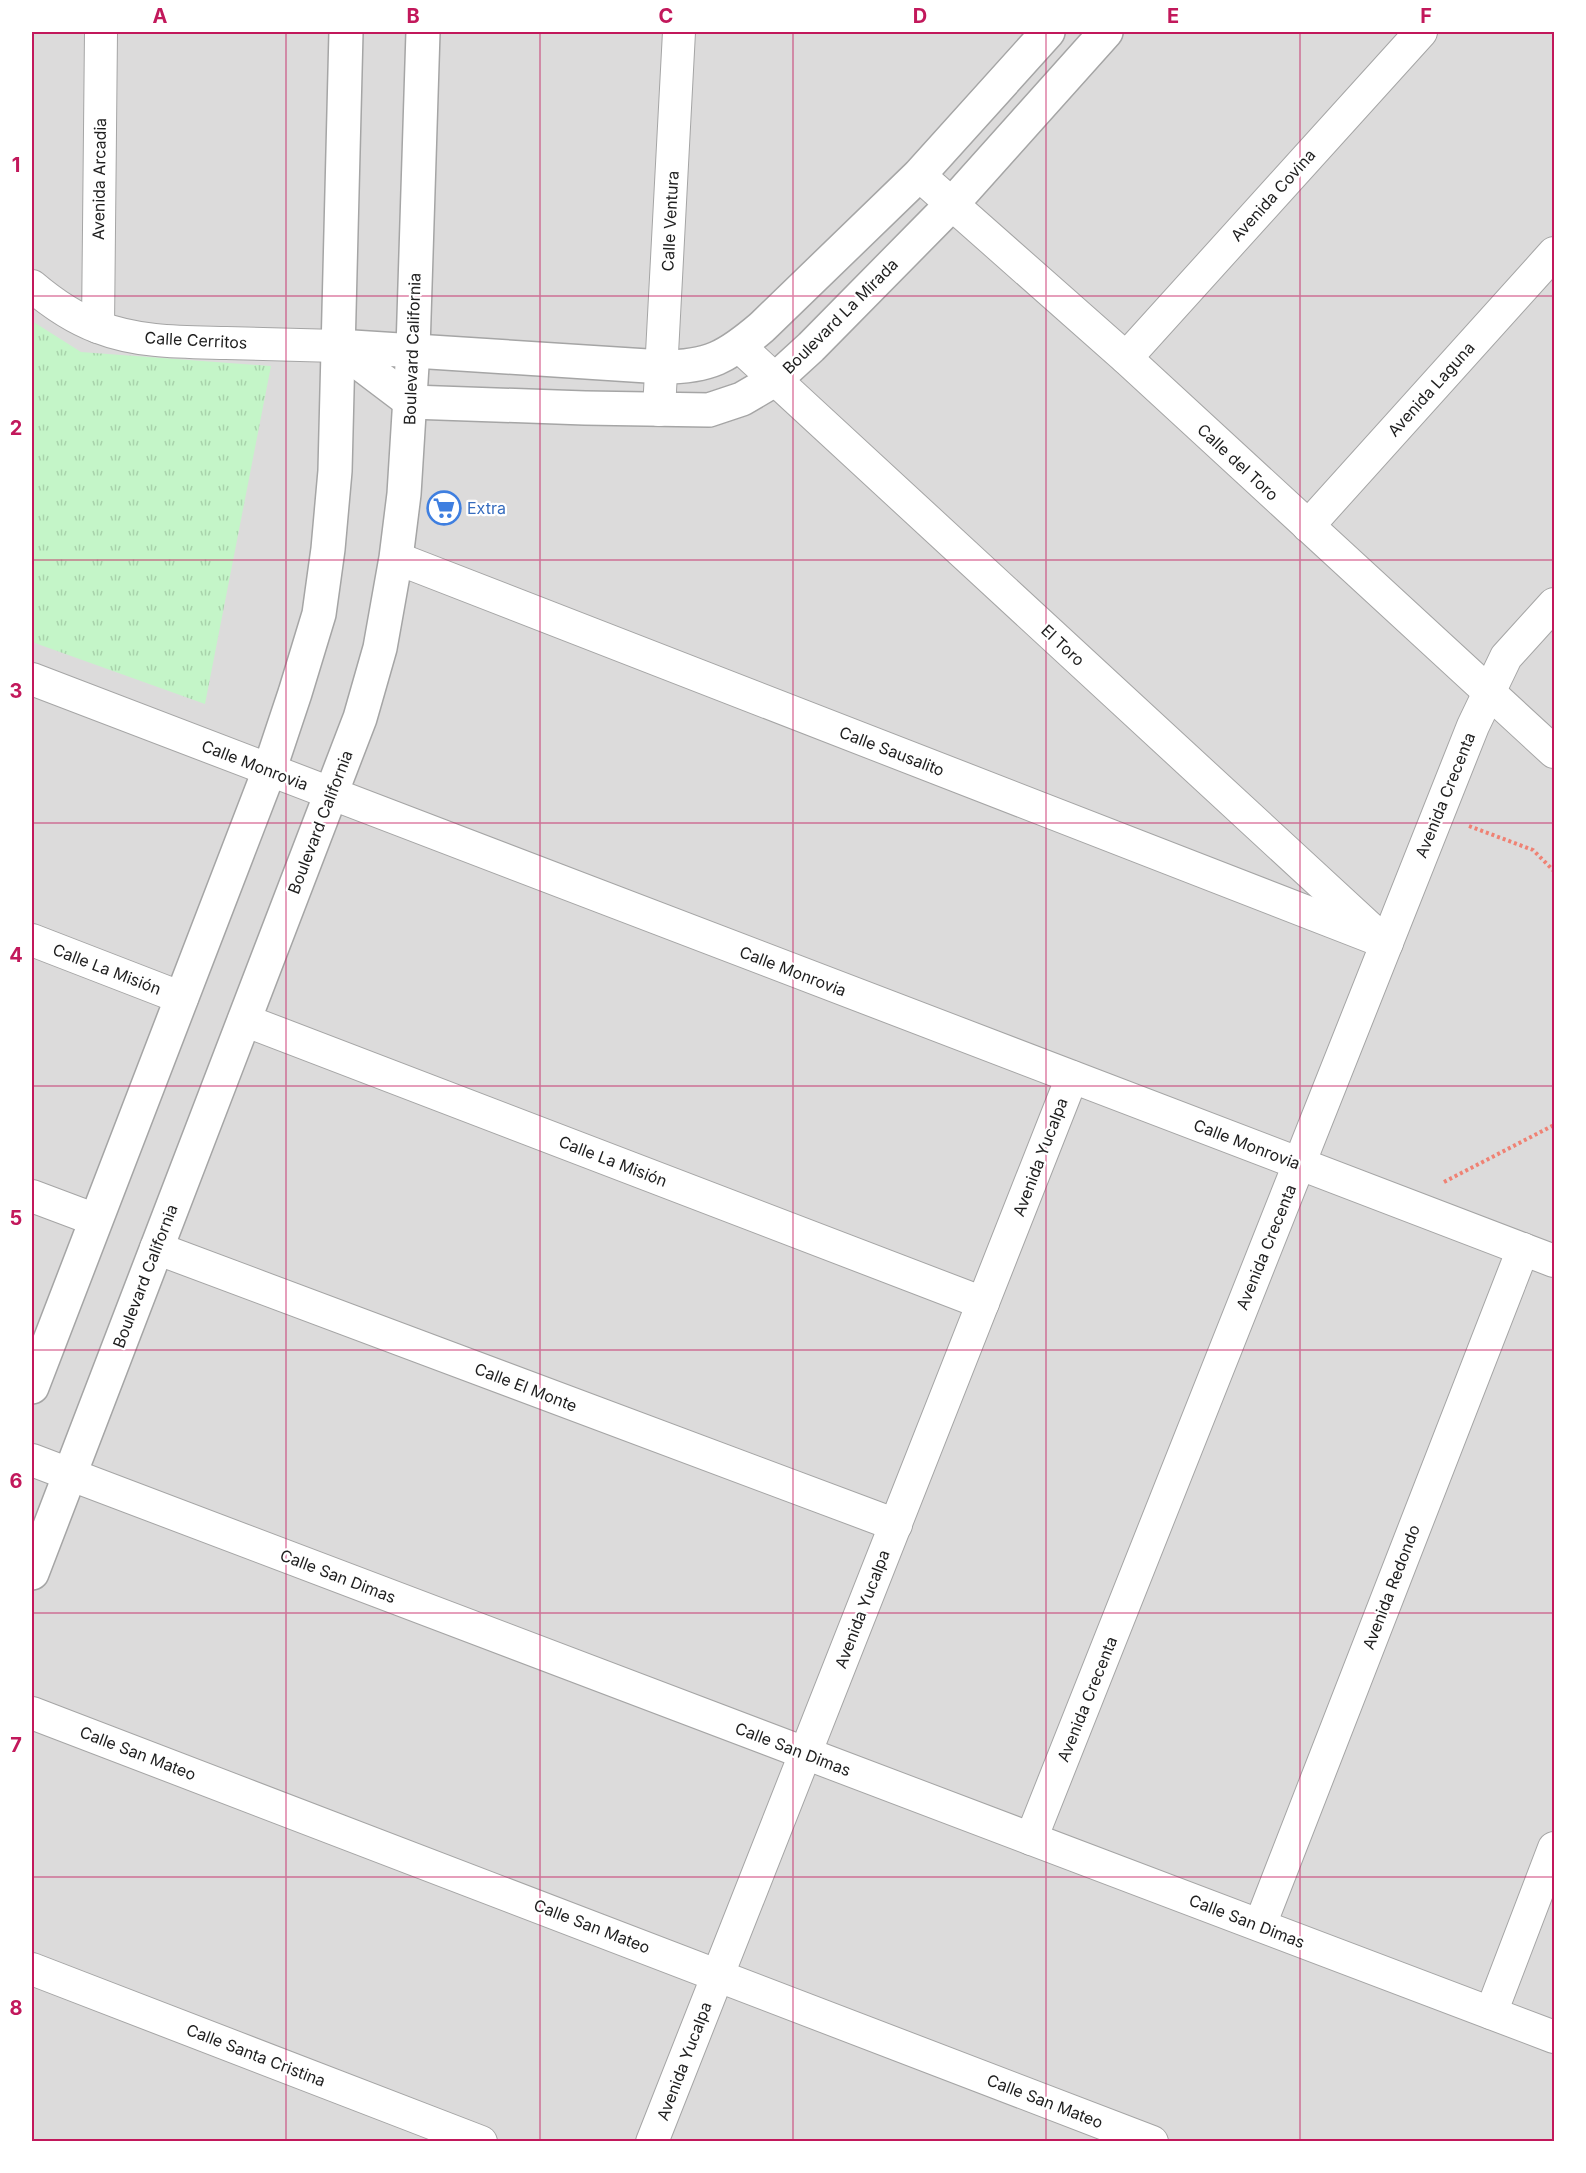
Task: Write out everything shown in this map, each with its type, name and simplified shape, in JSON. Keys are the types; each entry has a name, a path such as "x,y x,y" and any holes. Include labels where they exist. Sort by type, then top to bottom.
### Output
{"street":[{"name":"Avenida Arcadia","path":"98,327 101,32"},
{"path":"32,1387 269,771 296,693 319,614 335,471 346,32"},
{"name":"Boulevard California","path":"32,1573 360,718 380,648 396,558 411,402 423,32"},
{"name":"Calle Ventura","path":"659,410 679,32"},
{"path":"413,350 663,367 690,367 716,360 740,347 919,175 1048,32"},
{"name":"Boulevard La Mirada","path":"411,402 709,410 742,399 776,379 811,347 952,204 1106,32"},
{"name":"Avenida Covina","path":"1126,358 1421,32"},
{"name":"Calle del Toro","path":"919,175 1126,358 1554,752"},
{"name":"Avenida Laguna","path":"1308,526 1554,253"},
{"name":"Calle Cerritos","path":"32,286 57,306 98,327 154,340 413,350"},
{"path":"337,346 411,402"},
{"name":"El Toro","path":"740,347 1387,943"},
{"name":"Calle Sausalito","path":"396,558 1387,943"},
{"name":"Avenida Crecenta","path":"1031,1839 1488,691 1506,657 1554,604"},
{"name":"Calle Monrovia","path":"32,679 1554,1261"},
{"name":"Calle La Misión","path":"32,940 182,998"},
{"name":"Calle La Misión","path":"244,1020 983,1303"},
{"name":"Avenida Yucalpa","path":"652,2142 1072,1077"},
{"path":"32,1196 96,1220"},
{"name":"Calle El Monte","path":"156,1248 896,1525"},
{"name":"Avenida Redondo","path":"1260,1925 1523,1249"},
{"name":"Calle San Dimas","path":"32,1460 1554,2037"},
{"name":"Calle San Mateo","path":"32,1713 1152,2142"},
{"path":"1491,2013 1554,1848"},
{"name":"Calle Santa Cristina","path":"32,1969 481,2142"}],"path":[{"path":"1438,814 1533,850 1554,870"},
{"path":"1403,1203 1554,1125"}],"shaded area":[{"path":"32,32 1554,32 1554,2141 32,2141"}],"green space":[{"path":"32,321 81,352 271,366 205,704 32,642"}],"place":[{"name":"Extra","path":"444,508"}]}
